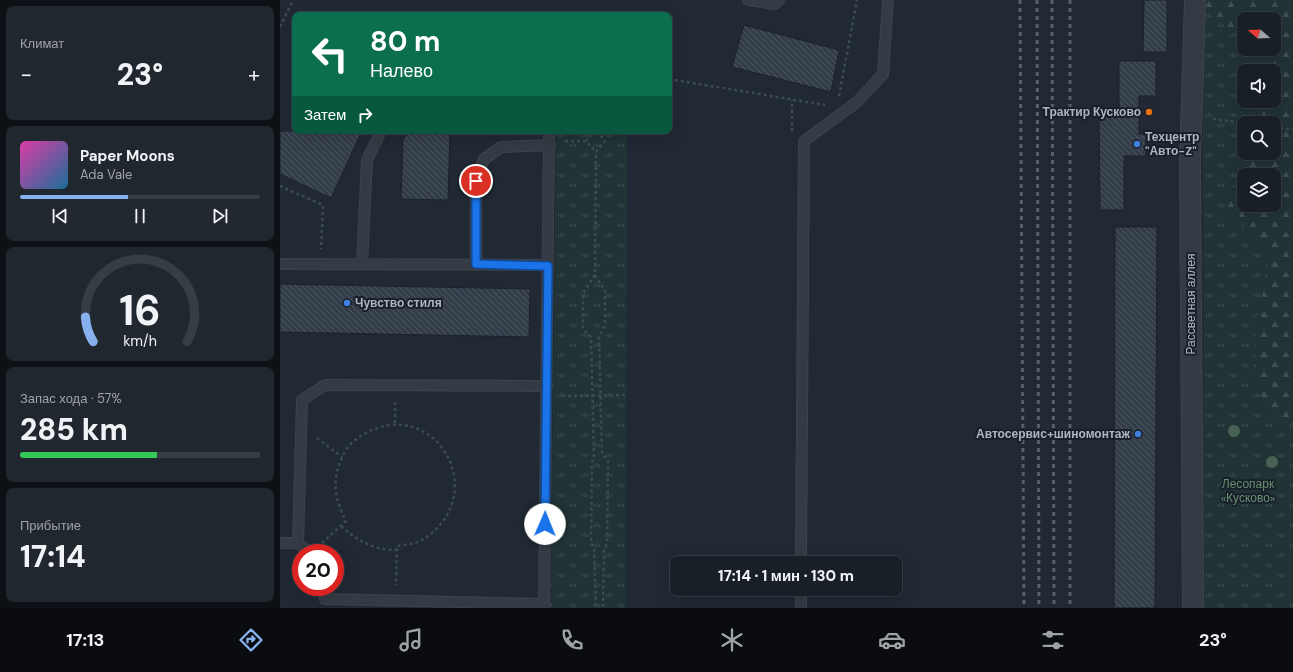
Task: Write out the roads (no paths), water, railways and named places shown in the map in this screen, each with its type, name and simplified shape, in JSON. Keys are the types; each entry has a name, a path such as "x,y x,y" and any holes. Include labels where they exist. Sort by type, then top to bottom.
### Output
{"street":[{"name":"Рассветная аллея","path":"1193,608 1190,169 1195,0"}],"lane":[{"path":"748,0 775,4 779,0"},
{"path":"801,556 804,141 856,102 883,74 888,0"},
{"path":"362,264 367,160 380,134"},
{"path":"324,596 325,599 396,600 544,606 549,139 501,147 484,159 476,181 476,264"},
{"path":"280,264 476,264 548,266"},
{"path":"280,543 298,543 302,400 325,385 546,386"},
{"path":"801,596 801,608"}],"railway":[{"path":"1020,0 1024,608"},
{"path":"1037,0 1039,608"},
{"path":"1052,0 1054,608"},
{"path":"1070,0 1070,608"}],"place":[{"name":"Трактир Кусково","path":"1149,112"},
{"name":"Техцентр \"Авто-Z\"","path":"1137,144"},
{"name":"Чувство стиля","path":"347,303"},
{"name":"Автосервис+шиномонтаж","path":"1138,434"}],"park label":[{"name":"Лесопарк «Кусково»","path":"1248,491"}]}
